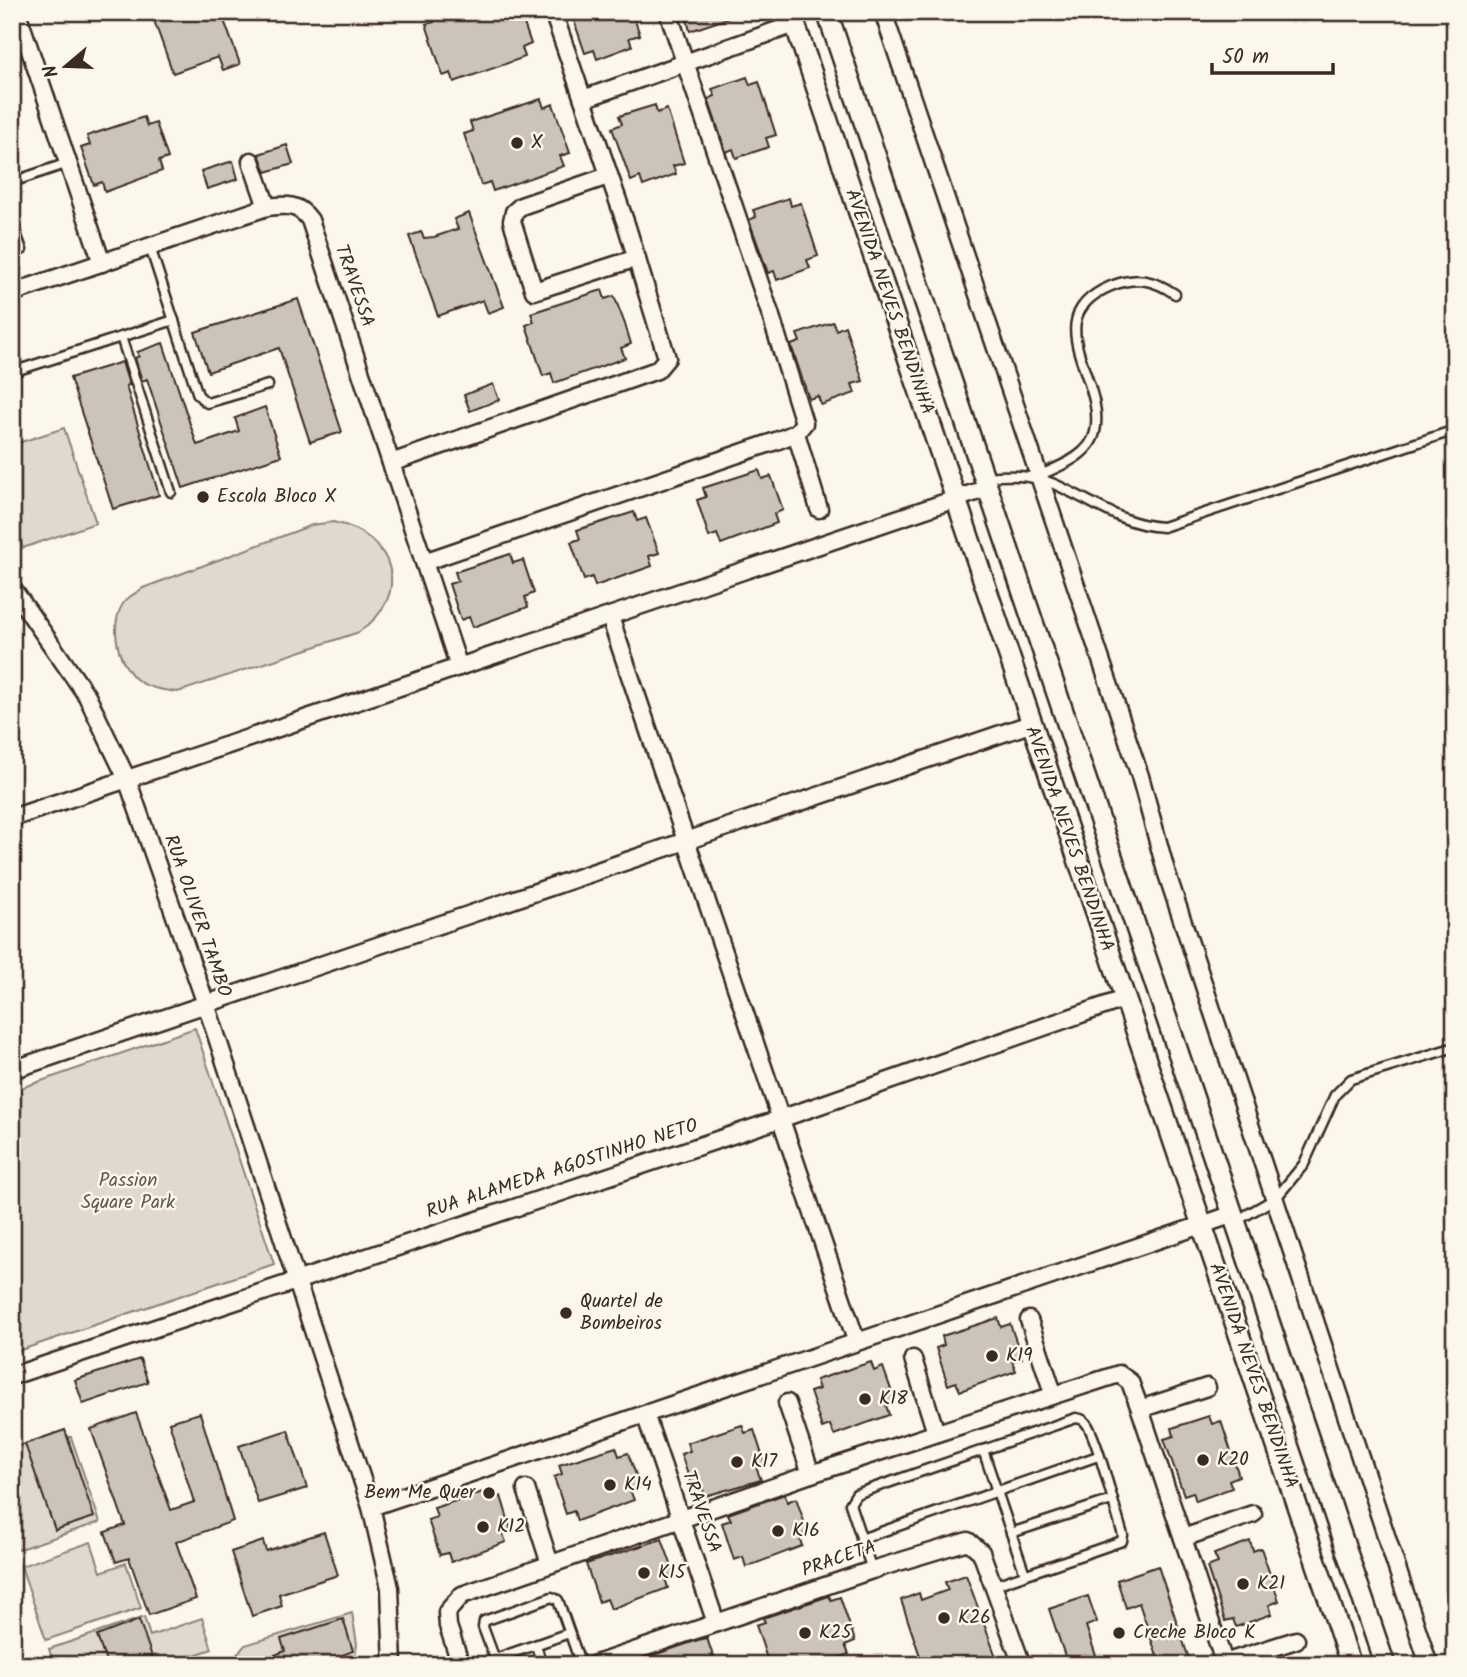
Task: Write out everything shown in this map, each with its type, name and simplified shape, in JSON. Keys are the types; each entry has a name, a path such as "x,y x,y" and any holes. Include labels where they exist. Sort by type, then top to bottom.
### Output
{"street":[{"path":"17,12 103,263"},
{"path":"391,463 587,395 664,365 667,351 553,12"},
{"path":"424,562 671,479 796,433 804,423 668,12"},
{"name":"AVENIDA NEVES BENDINHA","path":"827,12 1385,1665"},
{"path":"883,12 1140,776 1166,871 1429,1665"},
{"path":"583,99 685,62 793,18"},
{"name":"AVENIDA NEVES BENDINHA","path":"793,18 1351,1665"},
{"path":"251,161 267,206"},
{"path":"608,176 522,206 514,212 512,221 534,291 637,258"},
{"name":"TRAVESSA","path":"12,293 267,206 295,206 310,220 459,667"},
{"path":"796,433 819,509"},
{"path":"12,818 955,499 986,482"},
{"name":"RUA OLIVER TAMBO","path":"12,588 87,696 127,779 206,1004 371,1507 390,1588 393,1665"},
{"path":"610,617 856,1340"},
{"path":"12,1070 1030,724"},
{"name":"RUA ALAMEDA AGOSTINHO NETO","path":"12,1376 780,1119 1124,999"},
{"path":"371,1507 856,1340 1202,1225 1235,1217"},
{"path":"1029,1320 1053,1394"},
{"path":"913,1359 936,1433"},
{"path":"461,1665 448,1626 447,1612 452,1603 463,1595 811,1474 1119,1374 1130,1382 1140,1409 1224,1664 1296,1640"},
{"path":"1140,1409 1207,1387"},
{"path":"787,1404 811,1474"},
{"name":"TRAVESSA","path":"645,1414 716,1623"},
{"path":"526,1489 550,1564"},
{"path":"1183,1538 1253,1514"},
{"name":"PRACETA","path":"593,1665 872,1570 968,1541 981,1552 1022,1665"}],"lane":[{"path":"12,182 68,163"},
{"path":"12,222 22,250"},
{"path":"150,247 198,396 207,403 268,385"},
{"path":"1039,478 1073,459 1095,434 1096,415 1075,338 1075,321 1083,303 1099,291 1127,280 1155,280 1175,293"},
{"path":"12,372 174,320"},
{"path":"121,337 171,492"},
{"path":"986,482 1016,475 1039,478 1140,526 1163,527 1455,430"},
{"path":"1235,1217 1276,1198 1304,1164 1335,1095 1351,1079 1455,1047"},
{"path":"872,1570 850,1504 852,1497 1076,1418 1087,1423 1122,1541 995,1585"},
{"path":"983,1450 1025,1574"},
{"path":"861,1539 1098,1457"},
{"path":"1011,1533 1112,1500"},
{"path":"569,1633 496,1662 483,1627 484,1621 549,1597 558,1600 581,1665"},
{"path":"536,1645 542,1665"}],"green space":[{"path":"64,428 96,523 23,548 12,517 12,445"},
{"path":"333,522 354,529 371,539 383,552 390,568 391,584 387,601 376,617 359,632 178,692 149,686 132,675 121,656 116,633 120,610 129,597 143,588 312,525"},
{"name":"Passion Square Park","path":"195,1028 274,1264 12,1353 12,1091"},
{"path":"65,1430 67,1437 71,1437 100,1522 14,1551 12,1448"},
{"path":"91,1542 101,1572 126,1563 141,1608 46,1640 21,1566"},
{"path":"352,1613 357,1644 354,1665 228,1665 245,1645"},
{"path":"144,1617 150,1636 202,1618 212,1649 165,1665 54,1665 49,1649"}],"building":[{"path":"151,12 221,12 240,64 223,70 218,57 173,73"},
{"path":"431,12 520,12 531,44 522,48 525,57 454,82 451,73 443,76 426,24 434,22"},
{"path":"571,12 632,12 640,35 629,38 632,46 597,59 594,50 585,53"},
{"path":"685,12 736,12 737,15 690,31"},
{"path":"747,77 750,85 759,82 776,135 766,138 769,147 736,158 733,149 726,152 708,99 715,96 712,89"},
{"name":"X","path":"541,99 544,108 553,104 570,153 560,156 564,166 493,191 490,182 481,185 464,134 473,131 470,122"},
{"path":"655,105 657,113 667,109 684,163 673,166 676,174 643,186 640,177 631,181 612,128 622,124 619,116"},
{"path":"144,117 147,126 156,123 168,158 159,161 162,171 105,192 102,182 94,185 81,148 90,145 87,136"},
{"path":"287,145 293,164 266,172 259,154"},
{"path":"233,161 238,179 207,189 201,171"},
{"path":"789,198 791,206 801,203 818,256 807,260 810,268 777,280 774,271 768,273 749,220 756,217 753,210"},
{"path":"469,213 504,307 488,313 483,300 438,316 409,236 421,232 424,238 434,237 458,229 454,219"},
{"path":"602,290 605,299 614,296 625,324 631,344 621,348 625,358 554,383 551,373 543,376 526,325 534,322 531,313"},
{"path":"298,299 342,432 310,442 279,348 208,372 195,332"},
{"path":"833,322 836,330 845,326 863,381 852,384 855,393 821,405 818,396 809,399 791,345 800,342 797,334"},
{"path":"163,343 197,445 239,431 235,418 265,407 281,456 183,488 147,379 142,381 135,358 139,356 137,352"},
{"path":"122,362 129,385 126,386 159,495 113,509 70,378"},
{"path":"493,384 499,400 470,411 464,395"},
{"path":"759,470 762,479 771,476 783,510 774,514 777,523 721,544 717,534 709,537 697,500 706,497 703,488"},
{"path":"634,512 637,521 646,518 659,553 649,556 652,566 595,586 592,577 584,580 571,542 580,539 577,530"},
{"path":"510,554 513,563 523,560 534,593 525,597 528,607 473,627 469,617 461,620 449,584 458,581 455,572"},
{"name":"K19","path":"998,1318 1001,1327 1010,1324 1022,1358 1012,1361 1016,1371 960,1391 956,1382 948,1385 936,1348 944,1345 942,1336"},
{"path":"140,1359 148,1382 83,1404 75,1380"},
{"name":"K18","path":"871,1362 874,1371 883,1367 895,1401 886,1405 889,1415 834,1435 830,1425 822,1428 810,1392 819,1389 816,1380"},
{"path":"136,1413 171,1510 194,1502 169,1422 200,1413 233,1521 176,1542 196,1599 149,1615 129,1558 116,1562 105,1532 125,1525 91,1429"},
{"name":"K20","path":"1209,1416 1212,1424 1221,1421 1239,1476 1229,1480 1232,1488 1196,1501 1193,1492 1184,1495 1164,1439 1174,1436 1172,1428"},
{"name":"K17","path":"742,1425 745,1433 754,1430 765,1464 756,1467 761,1480 705,1496 702,1487 693,1490 681,1454 690,1451 687,1443"},
{"path":"65,1430 94,1517 55,1530 25,1444"},
{"path":"288,1430 307,1488 258,1503 239,1446"},
{"name":"K14","path":"616,1447 619,1456 628,1453 636,1475 640,1487 630,1490 634,1500 577,1521 574,1511 566,1514 554,1477 562,1474 559,1465"},
{"name":"K12","path":"489,1490 492,1499 501,1496 511,1529 502,1532 506,1542 451,1562 448,1553 440,1555 428,1520 437,1517 434,1508"},
{"name":"K16","path":"785,1494 787,1502 796,1498 808,1533 799,1536 802,1546 746,1567 743,1557 734,1560 722,1523 731,1520 728,1514"},
{"path":"324,1532 338,1575 279,1594 282,1606 252,1616 231,1552 263,1541 266,1551"},
{"name":"K15","path":"662,1539 675,1575 665,1578 668,1588 611,1609 607,1599 599,1602 586,1564"},
{"name":"K21","path":"1250,1541 1253,1551 1261,1548 1279,1601 1269,1605 1272,1614 1236,1627 1233,1619 1225,1621 1207,1567 1218,1563 1214,1554"},
{"path":"1158,1566 1191,1665 1160,1665 1139,1603 1126,1608 1117,1580"},
{"name":"K26","path":"966,1575 999,1665 923,1665 901,1600 919,1593 921,1600 948,1590 945,1582"},
{"name":"K25","path":"829,1596 831,1600 840,1597 855,1641 845,1645 849,1654 819,1665 769,1665 756,1625 765,1622 763,1618"},
{"path":"1088,1596 1097,1622 1086,1626 1099,1665 1068,1665 1049,1609"},
{"path":"343,1619 353,1651 342,1655 345,1665 250,1665 285,1651 281,1639"},
{"path":"139,1620 155,1665 107,1665 97,1636"},
{"path":"707,1638 716,1665 633,1662 698,1640"}],"place":[{"name":"X","path":"517,143"},
{"name":"Escola Bloco X","path":"203,497"},
{"name":"Quartel de Bombeiros","path":"566,1313"},
{"name":"K19","path":"992,1356"},
{"name":"K18","path":"865,1399"},
{"name":"K20","path":"1203,1460"},
{"name":"K17","path":"737,1462"},
{"name":"K14","path":"610,1485"},
{"name":"Bem Me Quer","path":"489,1493"},
{"name":"K12","path":"483,1527"},
{"name":"K16","path":"778,1531"},
{"name":"K15","path":"644,1573"},
{"name":"K21","path":"1243,1584"},
{"name":"K26","path":"944,1618"},
{"name":"K25","path":"805,1633"},
{"name":"Creche Bloco K","path":"1119,1633"}]}
